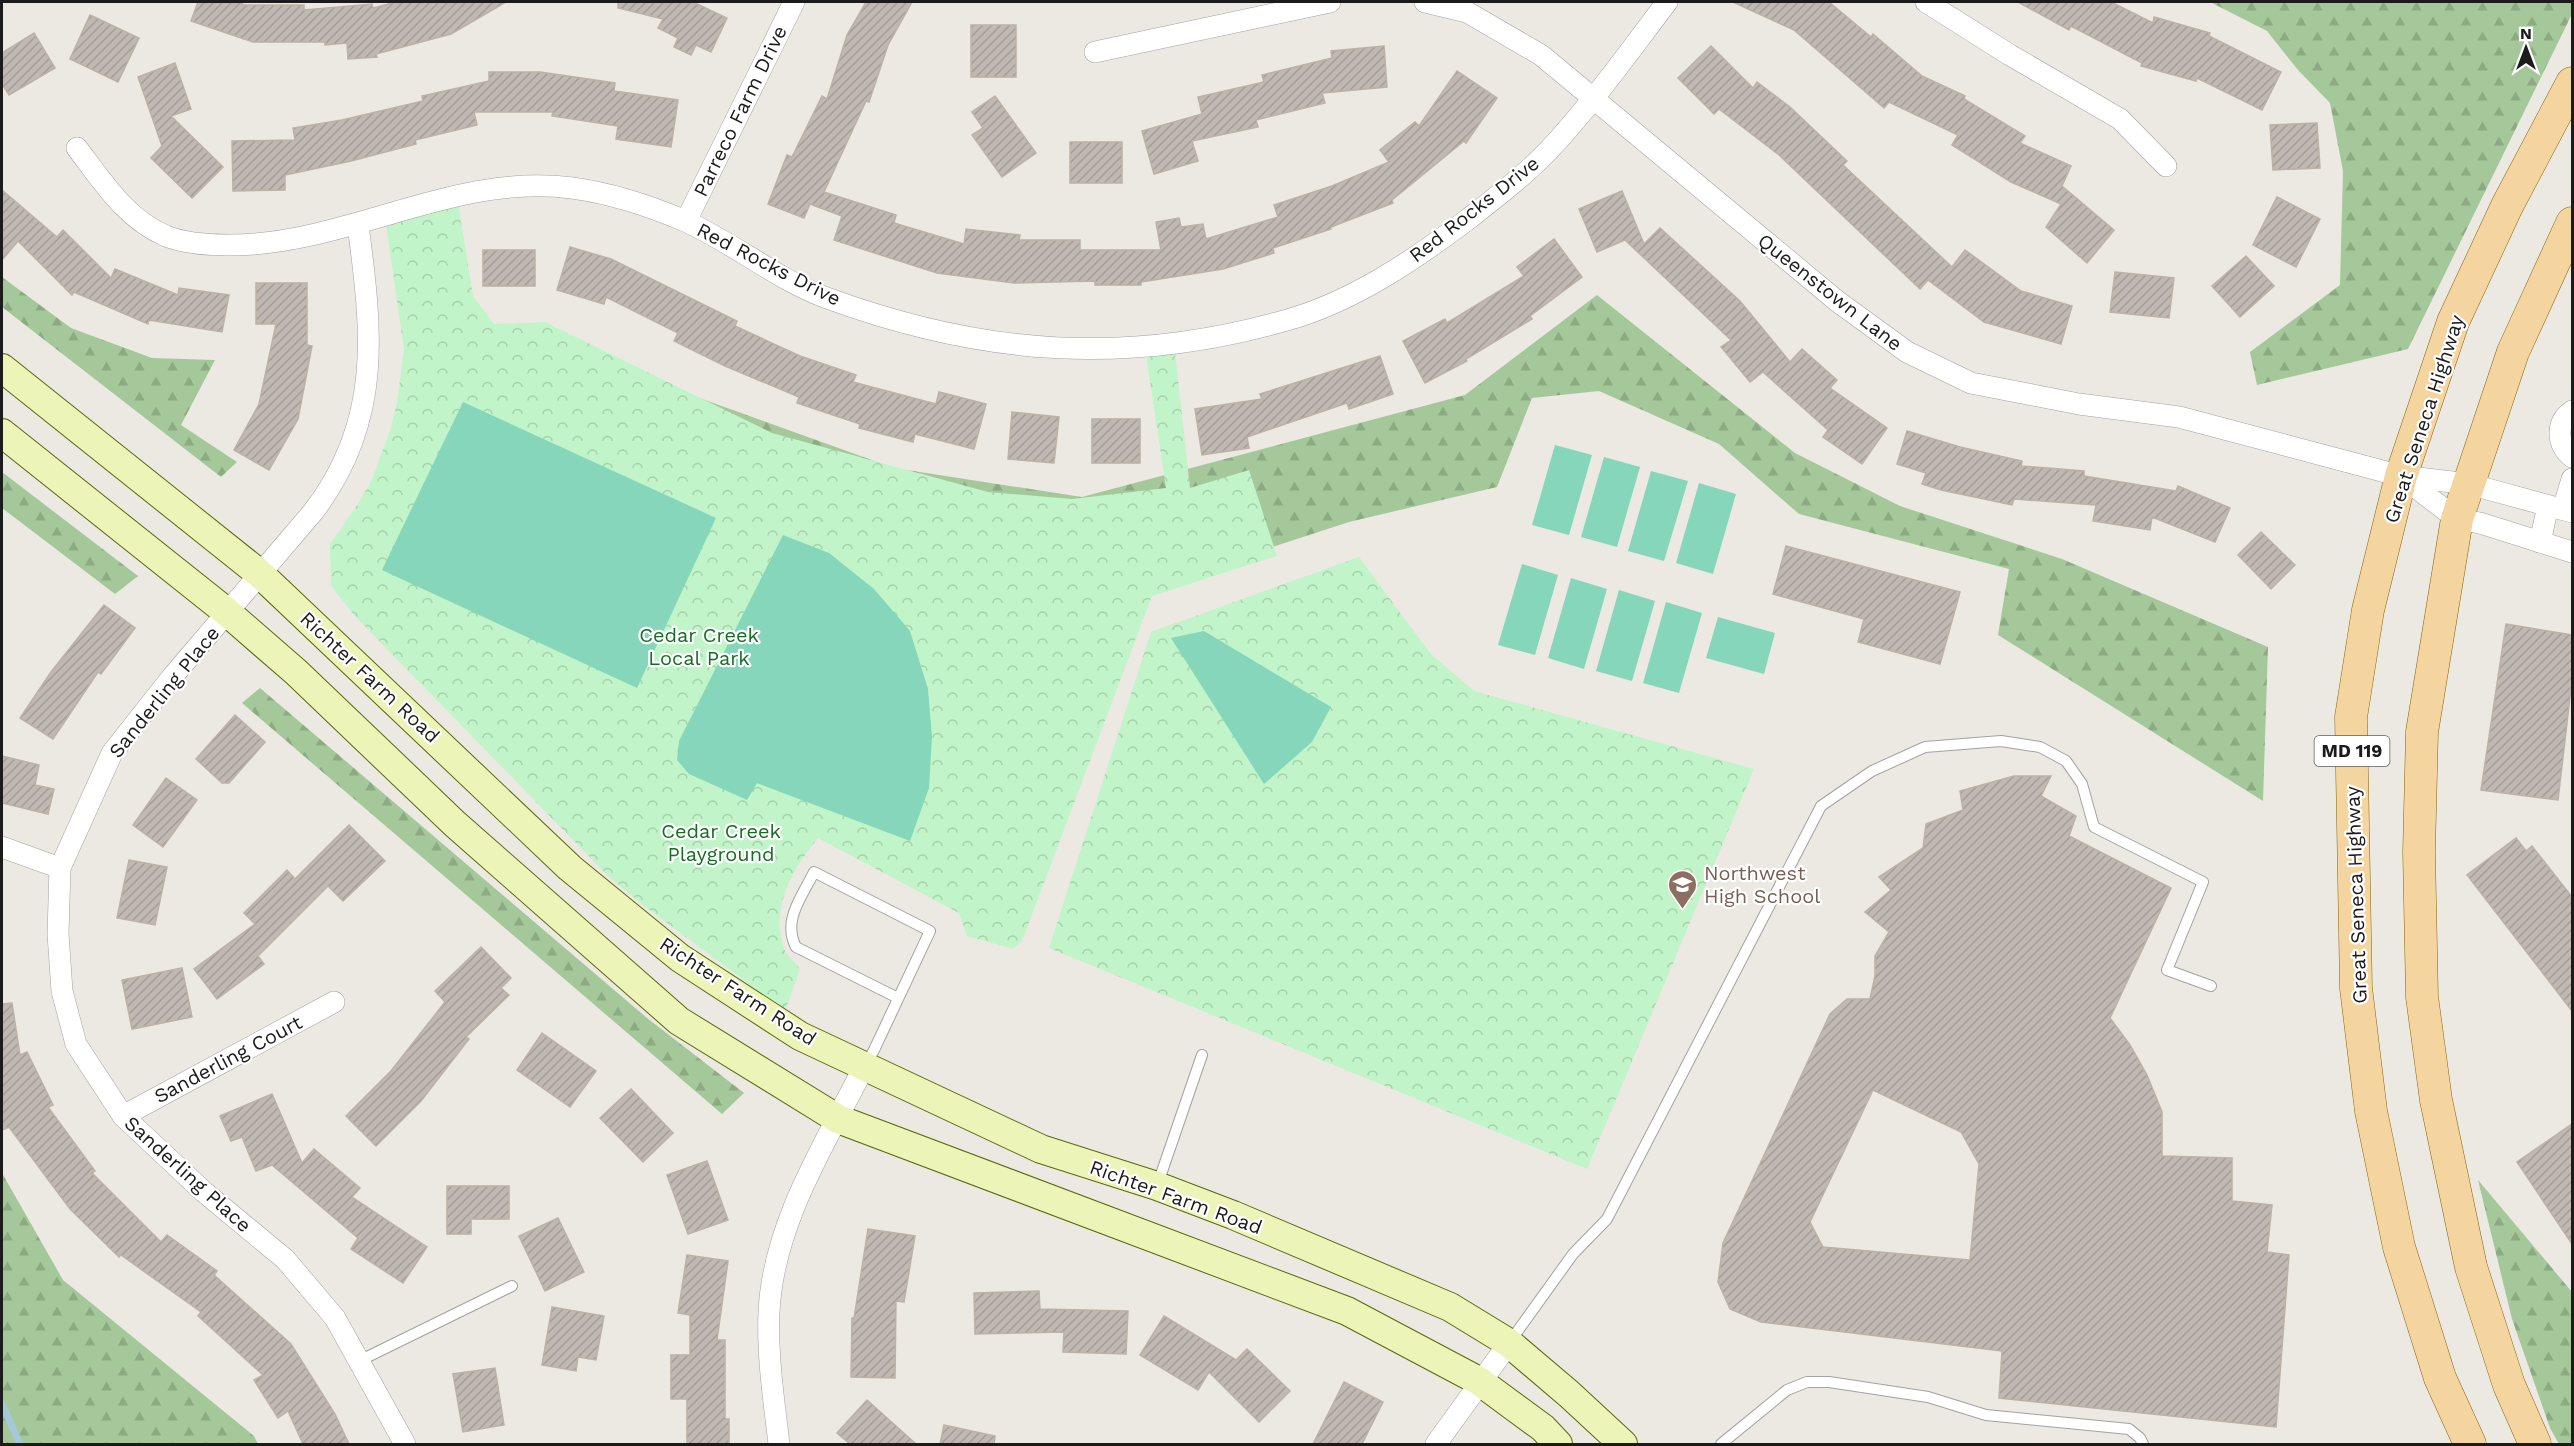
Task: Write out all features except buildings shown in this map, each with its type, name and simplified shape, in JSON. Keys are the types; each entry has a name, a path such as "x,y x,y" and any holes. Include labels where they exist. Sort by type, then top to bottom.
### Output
{"main road":[{"name":"Great Seneca Highway","path":"2470,1444 2440,1378 2399,1247 2371,1112 2356,988 2351,717 2368,610 2401,476 2453,322 2506,206 2572,83"},
{"path":"2535,1444 2509,1385 2471,1267 2436,1100 2422,997 2419,852 2422,732 2457,519 2513,352 2572,223"},
{"name":"Richter Farm Road","path":"2,368 261,574 579,876 680,958 800,1036 1041,1149 1157,1186 1450,1306 1509,1342 1623,1444"},
{"path":"2,433 228,613 296,672 455,824 679,1021 838,1119 1347,1311 1479,1381 1543,1428 1558,1444"}],"street":[{"name":"Parreco Farm Drive","path":"686,221 794,2"},
{"path":"1095,52 1330,2"},
{"name":"Queenstown Lane","path":"1425,2 1467,12 1540,55 1873,330 1937,369 1971,383 2079,404 2179,417 2401,476"},
{"name":"Red Rocks Drive","path":"77,148 120,203 167,236 208,245 248,246 357,225 457,196 494,189 537,186 571,188 618,198 686,221 749,258 823,296 900,322 979,342 1056,349 1145,348 1290,320 1348,295 1423,253 1500,194 1548,151 1593,99 1667,2"},
{"path":"1926,2 2001,50 2120,119 2166,166"},
{"name":"Sanderling Place","path":"357,225 369,306 370,351 366,390 357,428 332,487 172,677 112,753 60,868 58,934 62,991 76,1044 123,1116 204,1192 285,1259 335,1318 405,1444"},
{"path":"2572,411 2562,422 2560,431 2564,448 2572,457"},
{"path":"2401,476 2469,484 2561,509"},
{"path":"2401,476 2457,519 2480,523 2572,552"},
{"path":"2540,542 2561,509 2572,479"},
{"path":"2,847 60,868"},
{"name":"Sanderling Court","path":"123,1116 334,1002"},
{"path":"779,1444 771,1376 769,1312 778,1253 806,1180 864,1067"},
{"path":"1436,1444 1509,1342"}],"lane":[{"path":"1509,1342 1573,1254 1607,1219 1821,806 1872,771 1925,747 2001,741 2040,747 2066,761 2082,784 2094,827 2203,882 2167,970 2211,986"},
{"path":"864,1067 898,998 930,931 814,872 791,919 790,935 796,947 898,998"},
{"path":"1157,1186 1202,1055"},
{"path":"359,1362 512,1286"},
{"path":"1721,1444 1787,1390 1807,1382 1829,1382 1928,1397 1986,1415 2129,1429 2140,1438 2143,1444"}],"green space":[{"path":"2210,2 2572,2 2572,14 2408,349 2257,385 2250,352 2340,285 2343,171 2330,103 2298,70 2267,31"},
{"name":"Cedar Creek Local Park","path":"457,196 473,296 494,324 545,322 772,433 988,492 1072,499 1166,488 1145,348 1174,343 1190,488 1249,470 1277,556 1152,596 1022,941 1013,949 967,936 959,913 818,838 800,862 782,902 780,931 783,946 800,969 785,1011 643,905 608,876 355,616 331,586 330,544 360,501 373,477 391,428 397,402 404,350 385,217"},
{"path":"2,277 71,328 152,358 215,360 181,425 237,462 221,477 2,307"},
{"path":"1597,295 1795,453 1900,506 2062,559 2268,647 2263,801 1998,635 2009,569 1799,514 1719,444 1599,391 1532,398 1497,487 1349,522 1147,588 869,517 691,395 894,468 1082,497 1465,395"},
{"path":"463,402 716,518 637,688 382,570"},
{"path":"1555,445 1592,455 1569,535 1532,525"},
{"path":"1604,457 1640,467 1617,547 1581,537"},
{"path":"1651,471 1688,481 1664,561 1628,551"},
{"path":"2,472 138,576 115,594 2,508"},
{"path":"1699,483 1736,494 1713,574 1676,563"},
{"path":"783,535 829,553 874,589 910,631 928,689 932,737 929,788 910,841 757,783 747,800 689,774 677,760 679,741"},
{"path":"1359,557 1430,653 1474,691 1754,769 1587,1169 1049,948 1151,632"},
{"path":"1522,564 1558,575 1535,655 1498,645"},
{"path":"1571,578 1607,589 1584,669 1548,658"},
{"path":"1619,590 1655,601 1632,681 1596,671"},
{"path":"1666,602 1702,613 1679,693 1643,683"},
{"path":"1718,617 1775,633 1764,674 1706,658"},
{"path":"1204,631 1331,707 1312,742 1264,784 1171,638"},
{"path":"260,688 647,1018 744,1093 722,1114 242,703"},
{"path":"2,1173 63,1280 254,1436 258,1444 2,1444"},
{"path":"2478,1180 2572,1292 2572,1444 2559,1444 2550,1428 2512,1319"}],"waterway":[{"path":"2,1404 20,1444"}],"place":[{"name":"Northwest High School","path":"1683,910"}],"park label":[{"name":"Cedar Creek Playground","path":"721,842"}]}
